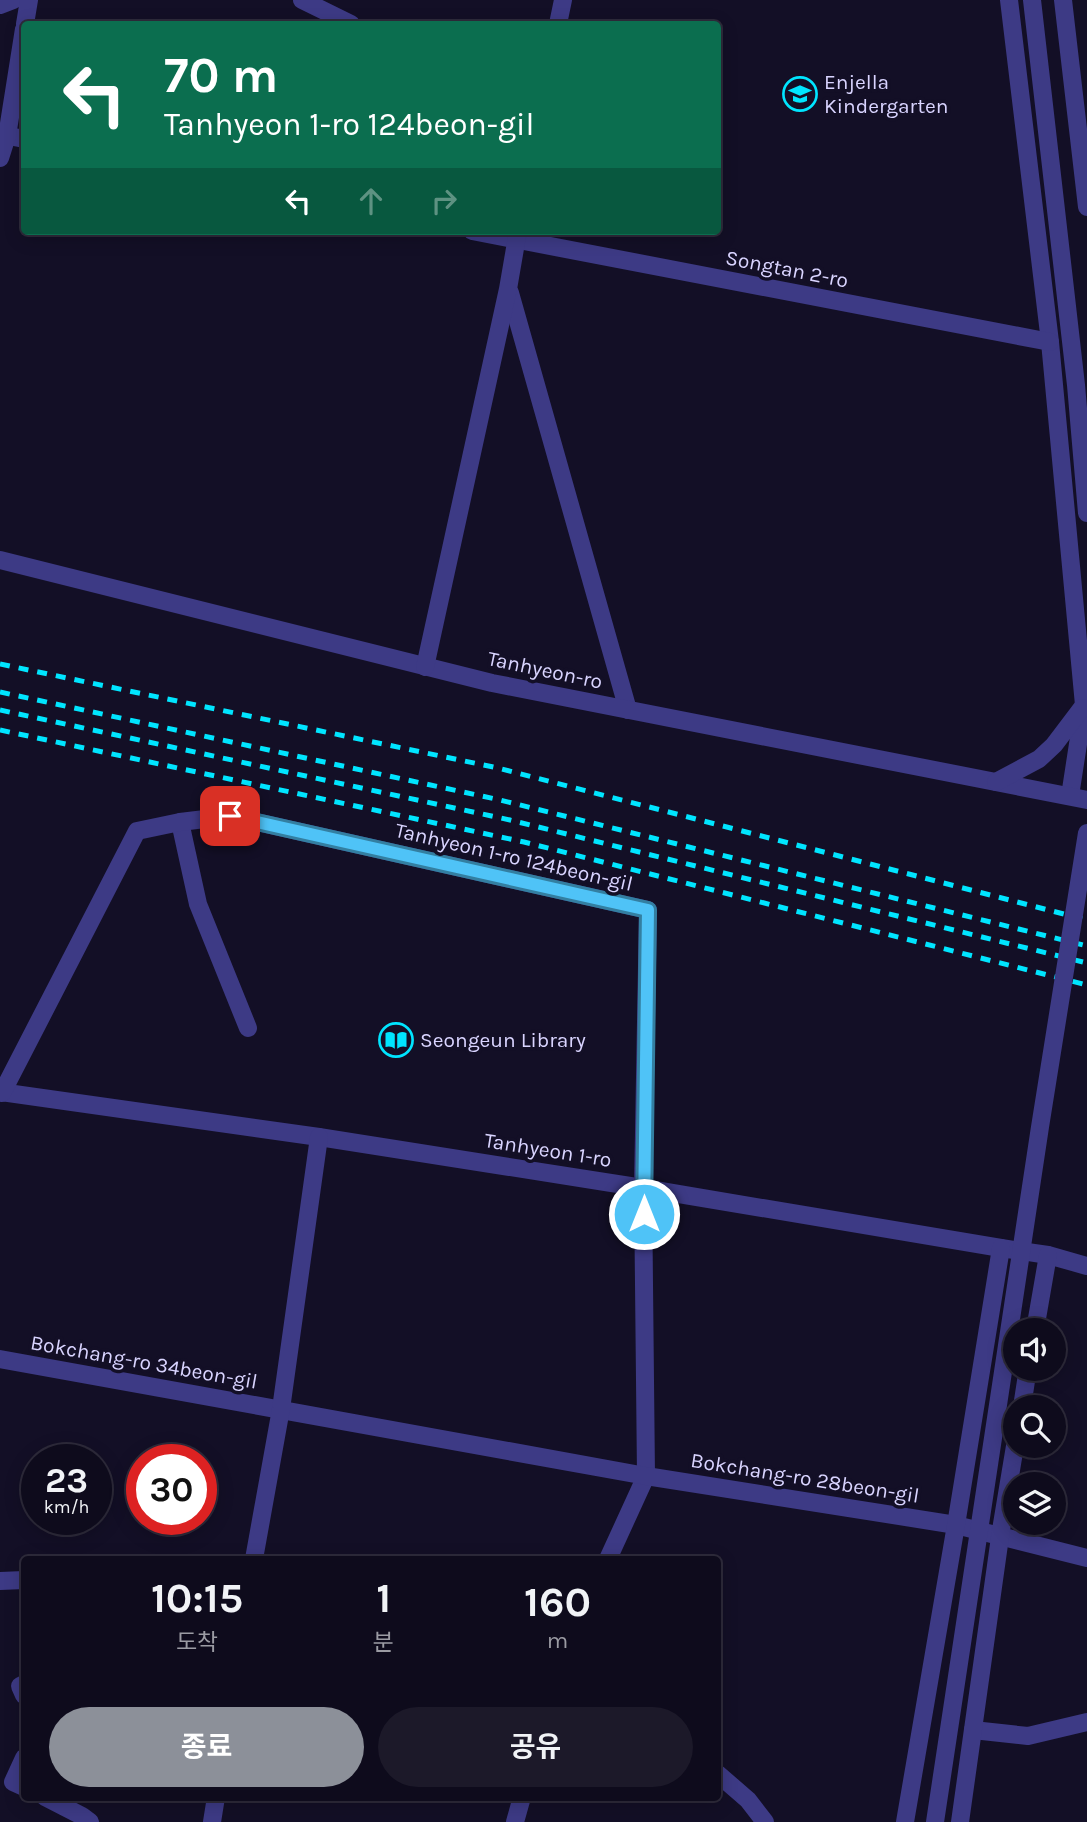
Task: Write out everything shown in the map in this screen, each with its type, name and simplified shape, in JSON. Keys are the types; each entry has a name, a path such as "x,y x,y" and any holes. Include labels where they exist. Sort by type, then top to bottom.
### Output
{"street":[{"path":"0,5 13,0"},
{"path":"26,21 29,0"},
{"path":"302,0 345,21"},
{"path":"559,21 563,0"},
{"path":"1009,0 1050,342 1084,705 1079,798"},
{"path":"1032,0 1074,372 1087,513"},
{"path":"1063,0 1087,207"},
{"path":"0,158 10,136 21,56"},
{"path":"425,667 508,289 517,236"},
{"name":"Songtan 2-ro","path":"517,236 1050,342"},
{"path":"508,289 628,710"},
{"name":"Tanhyeon-ro","path":"0,560 492,683 1079,798"},
{"path":"996,782 1039,759 1054,745 1084,705"},
{"name":"Tanhyeon 1-ro 124beon-gil","path":"1,1093 136,831 230,816 648,910 643,1188"},
{"path":"180,822 198,904 248,1028"},
{"path":"935,1822 1087,832"},
{"name":"Tanhyeon 1-ro","path":"1,1093 643,1188 1048,1255 1087,1266"},
{"name":"Bokchang-ro 34beon-gil","path":"255,1556 281,1409 319,1138"},
{"path":"609,1556 646,1476 643,1188"},
{"path":"905,1822 1001,1248"},
{"path":"1037,1318 1048,1255"},
{"name":"Bokchang-ro 34beon-gil","path":"0,1359 281,1409"},
{"name":"Bokchang-ro 28beon-gil","path":"281,1409 646,1476 956,1525 1087,1558"},
{"path":"960,1822 1013,1458"},
{"path":"0,1581 21,1580"},
{"path":"973,1730 1028,1736 1087,1722"},
{"path":"21,1765 13,1782 21,1786"},
{"path":"721,1777 748,1800 765,1822"},
{"path":"53,1801 90,1822"},
{"path":"212,1822 215,1801"},
{"path":"515,1822 521,1801"}],"railway":[{"path":"0,664 498,768 1087,920"},
{"path":"0,692 500,800 1087,946"},
{"path":"0,710 510,820 1087,963"},
{"path":"0,730 524,842 1087,985"}],"place":[{"name":"Enjella Kindergarten","path":"800,94"},
{"name":"Seongeun Library","path":"396,1040"}],"route":[{"path":"230,816 648,910 644,1214"}]}
